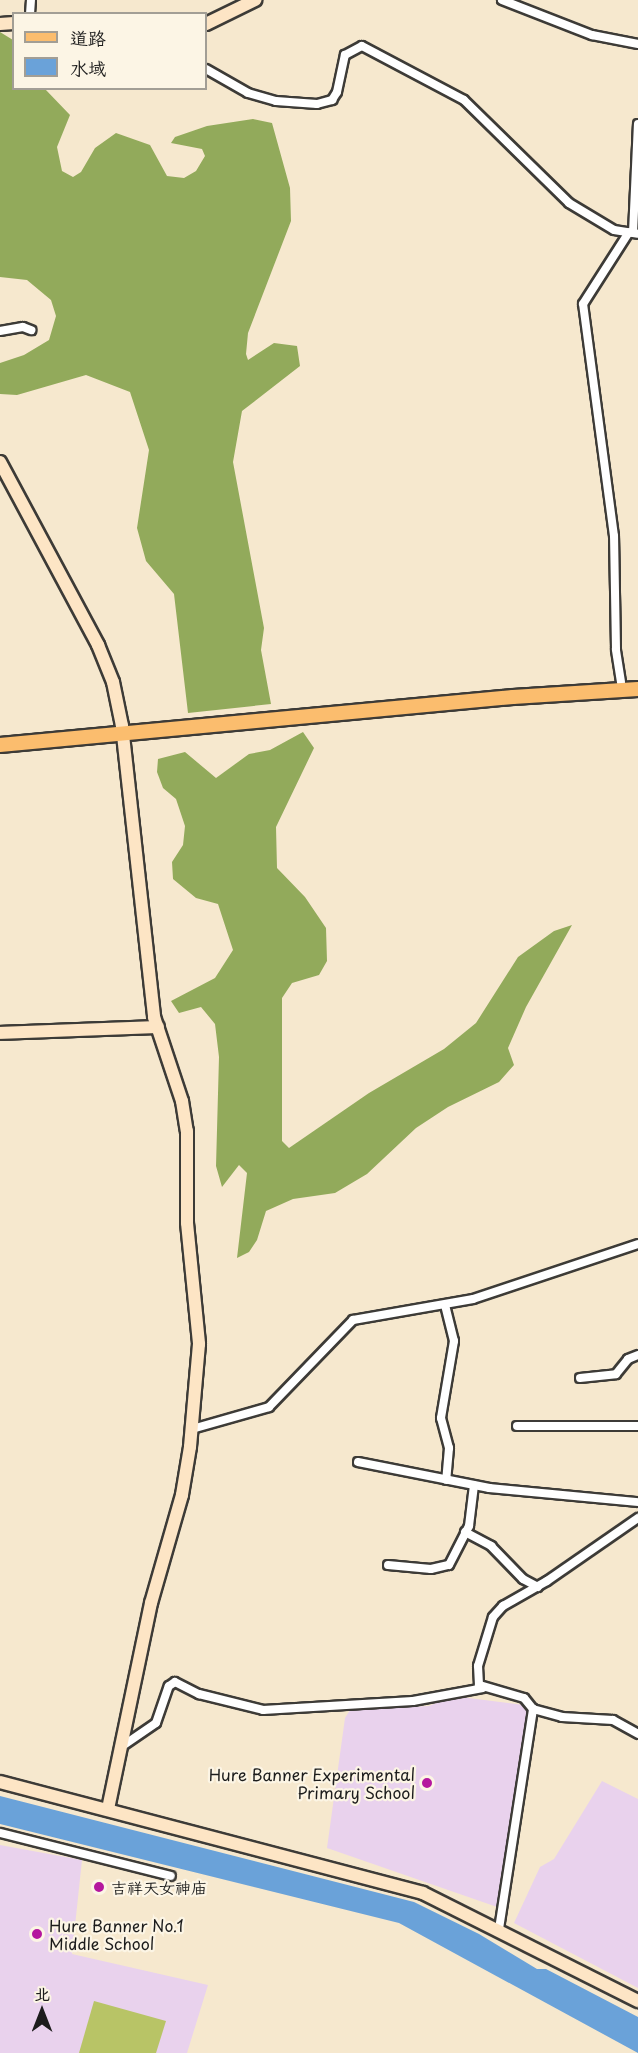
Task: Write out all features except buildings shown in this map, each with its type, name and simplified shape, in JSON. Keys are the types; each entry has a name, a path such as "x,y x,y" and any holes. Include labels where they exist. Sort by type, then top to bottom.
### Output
{"main road":[{"path":"0,745 458,693 638,681"},
{"path":"0,736 122,730 513,697 638,689"}],"street":[{"path":"207,24 255,0"},
{"path":"502,0 583,32 638,44"},
{"path":"207,70 248,93 276,101 317,104 332,100 338,92 345,55 362,46 464,100 536,175 569,203 614,230 633,233"},
{"path":"621,682 616,649 614,536 583,304 633,233 638,124"},
{"path":"0,331 22,327 31,330"},
{"path":"0,462 98,645 113,682 122,730 146,957 158,1028 182,1101 187,1131 187,1214 199,1332 192,1429 182,1495 151,1603 108,1809"},
{"path":"0,1033 158,1028"},
{"path":"192,1429 269,1407 353,1320 445,1305 638,1244"},
{"path":"445,1305 454,1341 441,1418 449,1448 446,1480"},
{"path":"580,1378 616,1374 628,1359 638,1355"},
{"path":"517,1426 638,1426"},
{"path":"358,1462 474,1485 638,1502"},
{"path":"388,1565 431,1569 449,1565 465,1532 474,1485"},
{"path":"483,1688 476,1677 478,1666 493,1617 503,1606 538,1587 638,1518"},
{"path":"465,1532 491,1546 523,1579 538,1587"},
{"path":"121,1747 156,1723 169,1686 174,1682 208,1697 263,1710 413,1701 483,1688 524,1698 533,1709 562,1717 613,1720 638,1734"},
{"path":"499,1929 533,1709"},
{"path":"0,1782 400,1885 442,1900 638,2001"},
{"path":"0,1833 171,1876"}],"shaded area":[{"name":"Hure Banner Experimental Primary School","path":"453,1696 524,1705 528,1709 500,1908 327,1848 345,1718 350,1710 429,1706"},
{"path":"602,1781 638,1799 638,1988 514,1923 540,1867 554,1859"},
{"name":"Hure Banner No.1 Middle School","path":"0,1845 82,1860 72,1954 208,1985 187,2053 0,2053"}],"green space":[{"path":"0,32 12,39 12,90 46,90 70,115 57,147 62,171 73,177 81,172 95,148 116,133 150,145 167,176 184,178 196,171 205,156 202,149 171,143 175,137 207,126 253,119 272,123 290,188 291,221 248,333 246,354 248,360 274,343 297,346 300,366 242,411 233,462 264,628 261,650 271,704 188,713 174,594 146,561 137,528 149,450 130,392 86,375 17,395 0,394 0,363 24,355 49,340 56,316 51,300 27,280 0,277"},
{"path":"303,732 314,748 276,827 277,868 305,897 326,928 327,961 319,975 292,983 282,998 282,1141 289,1148 369,1093 444,1049 476,1023 518,957 554,931 572,925 526,1007 508,1048 514,1065 499,1082 448,1107 416,1128 367,1174 335,1193 293,1199 266,1211 257,1240 249,1252 237,1258 247,1173 239,1165 222,1187 216,1166 219,1057 215,1024 201,1007 179,1013 171,1001 215,978 233,950 218,904 196,898 173,879 172,862 183,845 185,826 176,799 163,788 157,772 158,759 185,752 216,778 249,754 270,750"},
{"path":"94,2001 166,2021 156,2053 79,2053"}],"water":[{"path":"0,1796 414,1902 479,1934 537,1969 546,1969 638,2017 638,2053 399,1923 0,1824"}],"place":[{"name":"Hure Banner Experimental Primary School","path":"427,1783"},
{"name":"吉祥天女神庙","path":"99,1887"},
{"name":"Hure Banner No.1 Middle School","path":"37,1934"}]}
